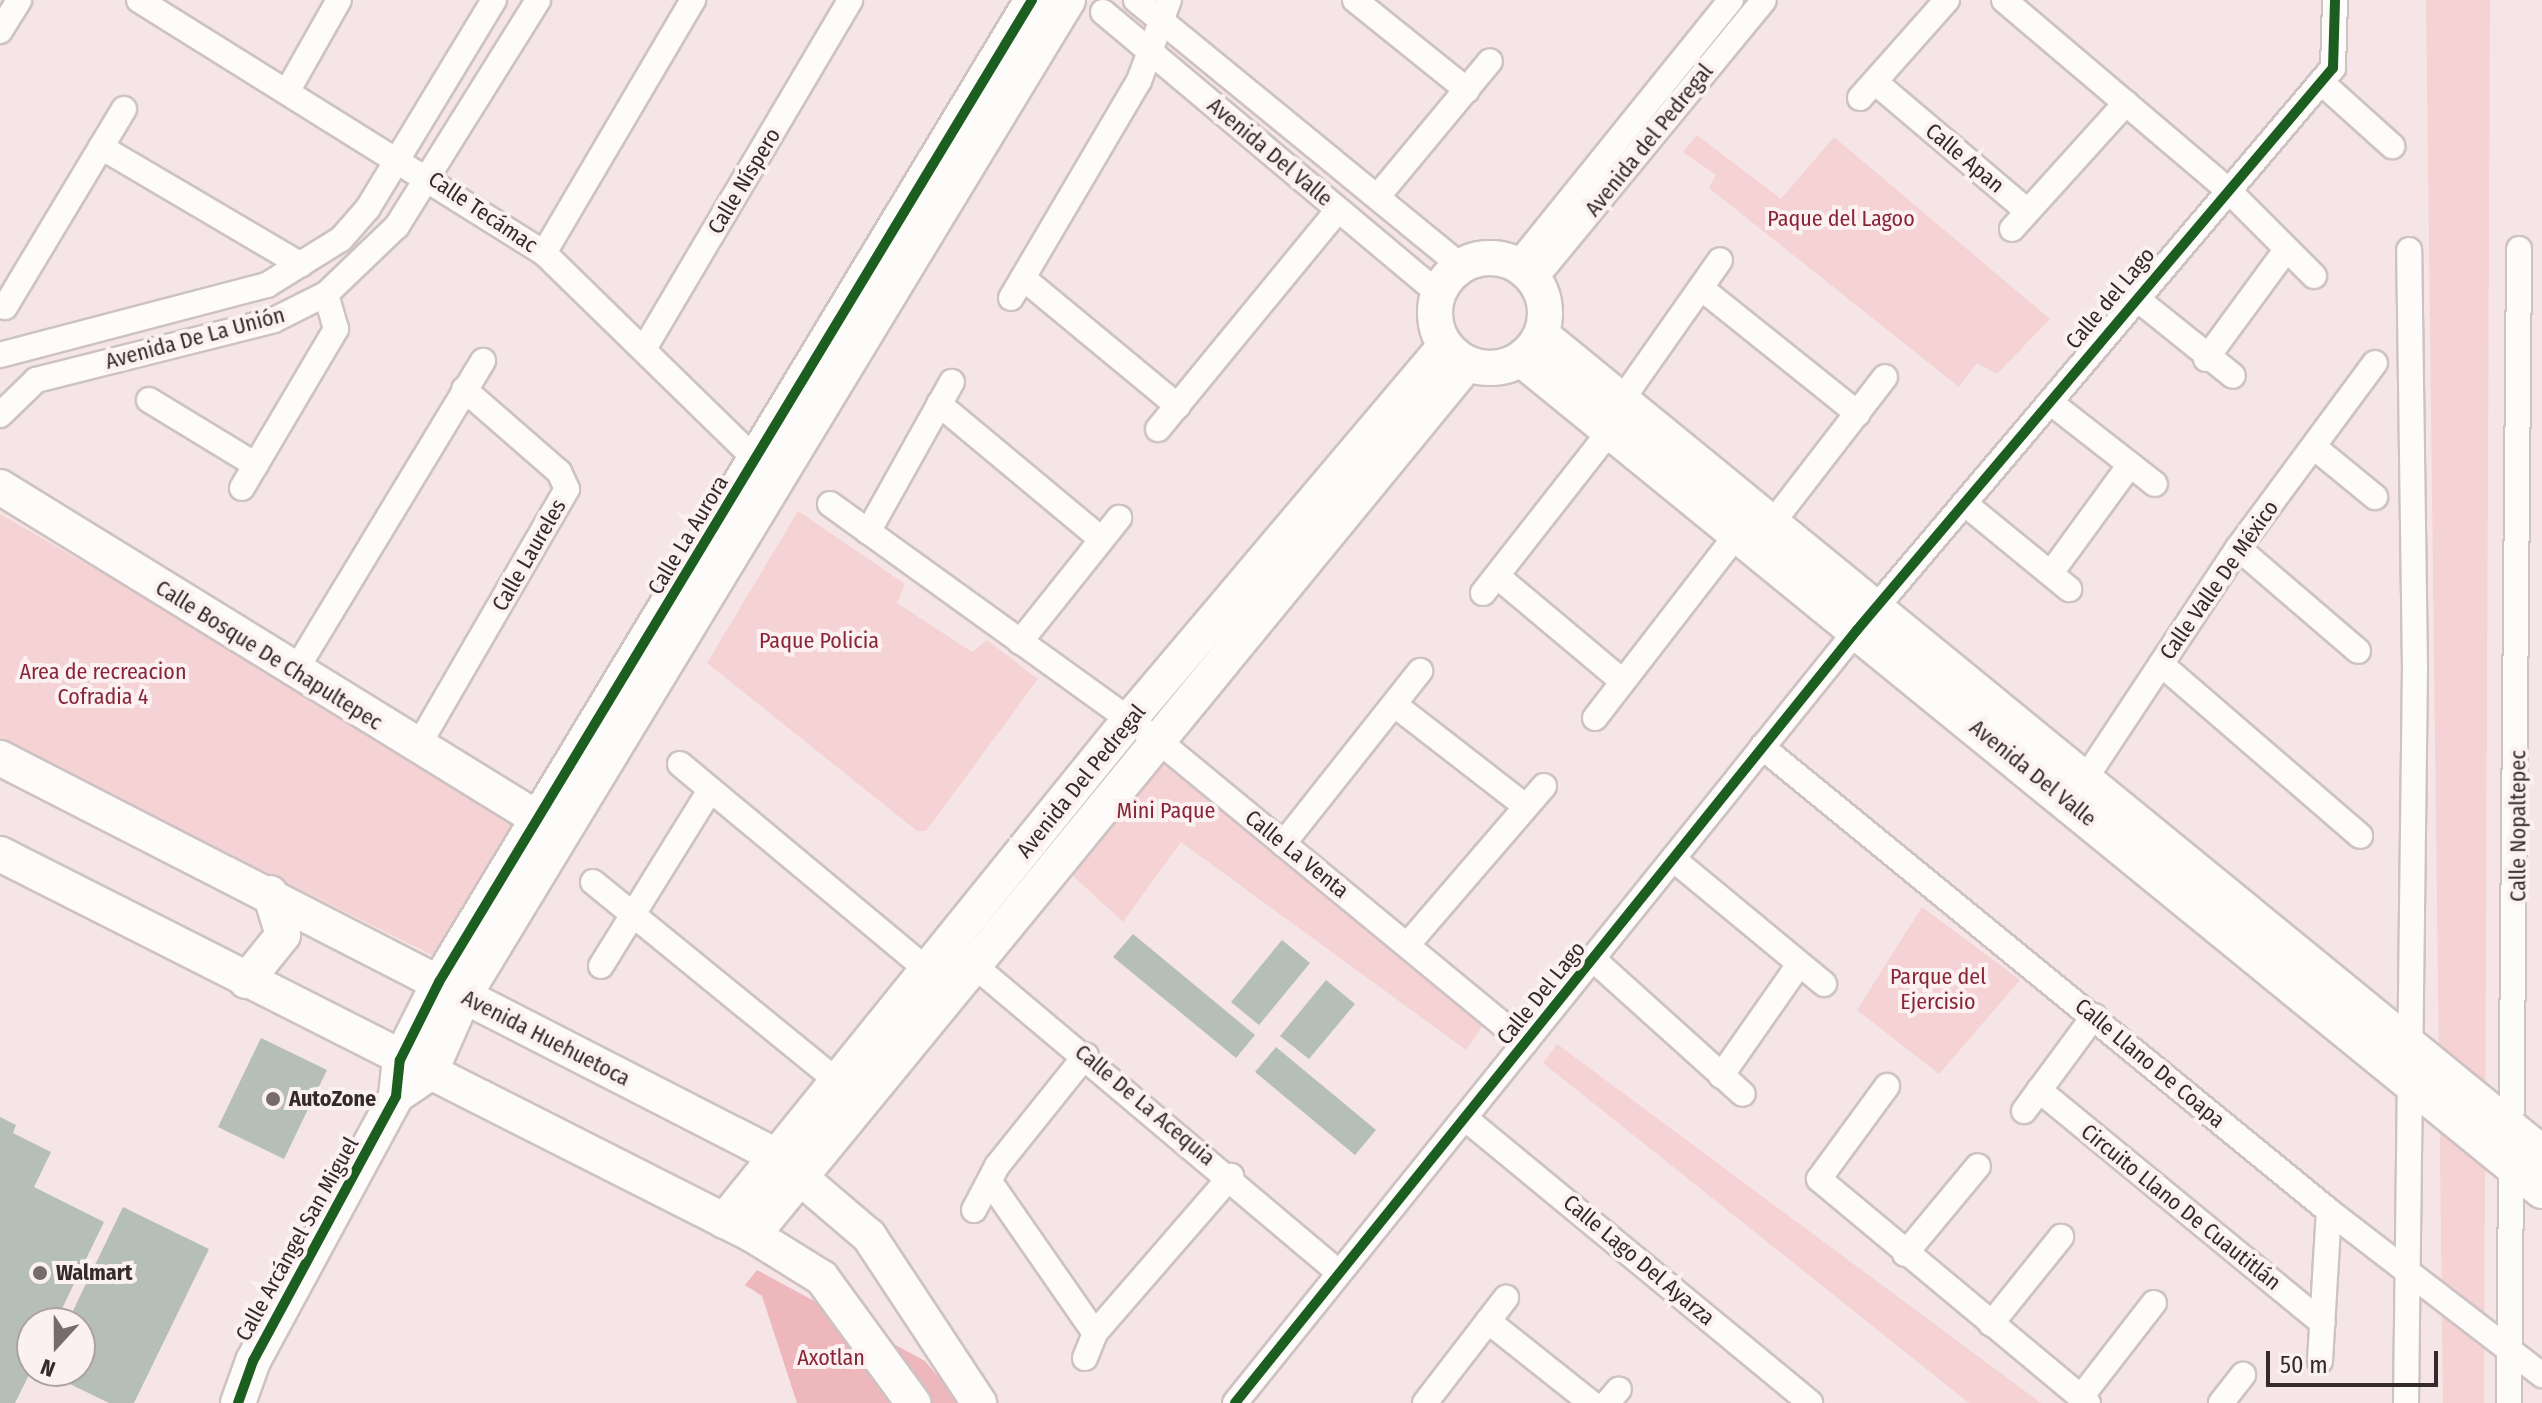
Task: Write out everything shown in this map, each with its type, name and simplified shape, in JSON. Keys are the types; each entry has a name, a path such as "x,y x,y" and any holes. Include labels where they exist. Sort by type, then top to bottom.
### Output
{"street":[{"path":"0,31 19,0"},
{"name":"Calle Tecámac","path":"139,0 175,9 288,90 399,159 429,174 544,253 780,484"},
{"path":"288,90 339,0"},
{"name":"Avenida De La Unión","path":"0,355 267,285 341,239 399,159 494,0"},
{"name":"Avenida De La Unión","path":"0,415 36,380 274,320 326,294 397,226 538,0"},
{"path":"544,253 693,0"},
{"name":"Calle La Aurora","path":"396,1096 415,1066 540,820 1032,0"},
{"name":"Calle La Aurora","path":"452,989 780,484 1068,0"},
{"name":"Avenida Del Valle","path":"1136,0 1164,9 1461,266"},
{"path":"1355,0 1467,90"},
{"name":"Avenida del Pedregal","path":"1525,272 1731,0"},
{"name":"Avenida del Pedregal","path":"1525,272 1764,0"},
{"name":"Calle Apan","path":"1947,0 1868,90 2020,220 2126,103"},
{"path":"2004,0 2227,189 2314,276"},
{"name":"Calle del Lago","path":"1867,618 2227,189 2333,68 2335,0"},
{"name":"Calle Níspero","path":"644,349 839,4"},
{"path":"1164,9 1150,51 1017,288 1178,406"},
{"name":"Avenida Del Valle","path":"1103,12 1438,293"},
{"path":"1378,196 1490,61"},
{"path":"2321,82 2392,146"},
{"path":"5,307 124,109"},
{"path":"101,147 301,265"},
{"path":"1158,429 1338,210"},
{"name":"Calle Nopaltepec","path":"2516,1131 2519,249"},
{"path":"2206,359 2286,250"},
{"path":"2406,1403 2406,1270 2412,1086 2409,250"},
{"path":"1489,258 1525,272 1546,308 1532,347 1495,369 1456,355 1434,311 1438,293 1461,266 1489,258"},
{"path":"1622,681 1490,584 1616,416 1720,260"},
{"path":"1701,288 1858,414"},
{"path":"242,488 336,329 326,294"},
{"path":"2136,298 2206,359 2233,376"},
{"name":"Avenida Del Valle","path":"1532,347 1616,416 1738,533 1867,618 2078,789 2411,1045 2516,1131 2533,1171"},
{"name":"Avenida Del Pedregal","path":"738,1228 774,1155 1129,720 1456,355"},
{"name":"Avenida Del Pedregal","path":"738,1228 802,1174 977,968 1160,742 1456,355"},
{"path":"294,673 483,361"},
{"name":"Calle Valle De México","path":"2078,789 2238,548 2375,363"},
{"path":"1773,522 1885,377"},
{"path":"868,532 952,382"},
{"name":"Calle Laureles","path":"418,746 567,489 559,472 464,389"},
{"path":"149,400 256,465"},
{"path":"2050,402 2155,484"},
{"path":"939,404 1101,539"},
{"name":"Avenida Del Valle","path":"1616,416 1773,522 1867,618"},
{"path":"2314,447 2375,497"},
{"path":"1964,503 2060,581 2129,466"},
{"name":"Calle Bosque De Chapultepec","path":"0,487 294,673 540,820"},
{"name":"Calle La Venta","path":"830,504 1160,742 1409,943 1525,1043"},
{"path":"1020,642 1119,518"},
{"path":"1595,718 1738,533"},
{"path":"2238,548 2358,651"},
{"name":"Calle Del Lago","path":"1235,1403 1867,618"},
{"path":"2161,664 2360,836"},
{"path":"1283,844 1420,671"},
{"path":"1395,705 1525,806"},
{"name":"Calle Llano De Coapa","path":"1762,747 2329,1211 2542,1375"},
{"name":"Avenida Huehuetoca","path":"0,758 270,893 774,1155 802,1174 889,1261 939,1353 979,1403"},
{"path":"680,764 926,969"},
{"path":"1409,943 1544,786"},
{"name":"Avenida Del Valle","path":"2078,789 2412,1086 2533,1171"},
{"path":"601,966 710,790"},
{"path":"0,854 738,1228 822,1278 913,1403"},
{"path":"1673,859 1798,966 1824,984"},
{"path":"593,882 836,1080"},
{"path":"246,981 283,935 270,893"},
{"name":"Calle De La Acequia","path":"949,944 1231,1176 1338,1272"},
{"path":"1594,960 1743,1094"},
{"path":"1721,1076 1798,966"},
{"path":"2024,1111 2094,1016"},
{"path":"974,1210 990,1182 1086,1055"},
{"path":"1887,1086 1819,1179 1991,1324 2085,1400 2154,1303"},
{"name":"Circuito Llano De Cuautitlán","path":"2039,1090 2323,1323"},
{"name":"Calle Arcángel San Miguel","path":"238,1403 253,1361 396,1096"},
{"name":"Calle Lago Del Ayarza","path":"1466,1119 1797,1399"},
{"path":"1905,1254 1978,1166"},
{"path":"2509,1403 2509,1348 2533,1171"},
{"path":"1085,1358 1095,1333 1231,1176"},
{"path":"990,1182 1095,1333"},
{"path":"2320,1361 2329,1211"},
{"path":"1991,1324 2061,1237"},
{"path":"1425,1403 1506,1298"},
{"path":"1488,1321 1591,1403"},
{"path":"2221,1403 2243,1375"}],"green space":[{"path":"2426,0 2490,0 2484,1403 2443,1403"},
{"name":"Paque del Lagoo","path":"1697,135 1781,199 1834,137 2050,319 1997,374 1977,363 1959,387 1709,188 1716,175 1683,152"},
{"name":"Paque Policia","path":"798,511 905,584 897,603 972,652 987,640 1038,679 926,831 917,831 707,663"},
{"name":"Area de recreacion Cofradia 4","path":"0,514 529,819 444,961 0,740"},
{"name":"Mini Paque","path":"1162,762 1483,1025 1466,1050 1181,842 1123,922 1071,874"},
{"name":"Parque del Ejercisio","path":"1922,907 2020,980 1939,1074 1857,1010"},
{"path":"1557,1044 2041,1403 1969,1403 1543,1063"},
{"name":"Axotlan","path":"757,1270 925,1361 960,1403 797,1403 762,1296 745,1285"}],"building":[{"path":"1133,934 1255,1035 1236,1058 1113,957"},
{"path":"1282,940 1310,963 1259,1025 1231,1002"},
{"path":"1326,980 1355,1004 1309,1059 1280,1036"},
{"name":"AutoZone","path":"261,1038 327,1070 284,1159 218,1127"},
{"path":"1276,1047 1376,1130 1355,1155 1255,1072"},
{"name":"Walmart","path":"0,1117 16,1125 13,1133 51,1152 34,1187 104,1222 63,1307 16,1307 16,1387 23,1387 15,1403 0,1403"},
{"path":"123,1207 209,1249 134,1403 109,1403 76,1387 96,1387 96,1307 75,1307"}],"cycle path":[{"path":"238,1403 253,1361 396,1096 400,1060 439,982 1032,0"},
{"path":"1235,1403 1857,630 2333,68 2335,0"}],"place":[{"name":"AutoZone","path":"273,1099"},
{"name":"Walmart","path":"40,1273"}]}
